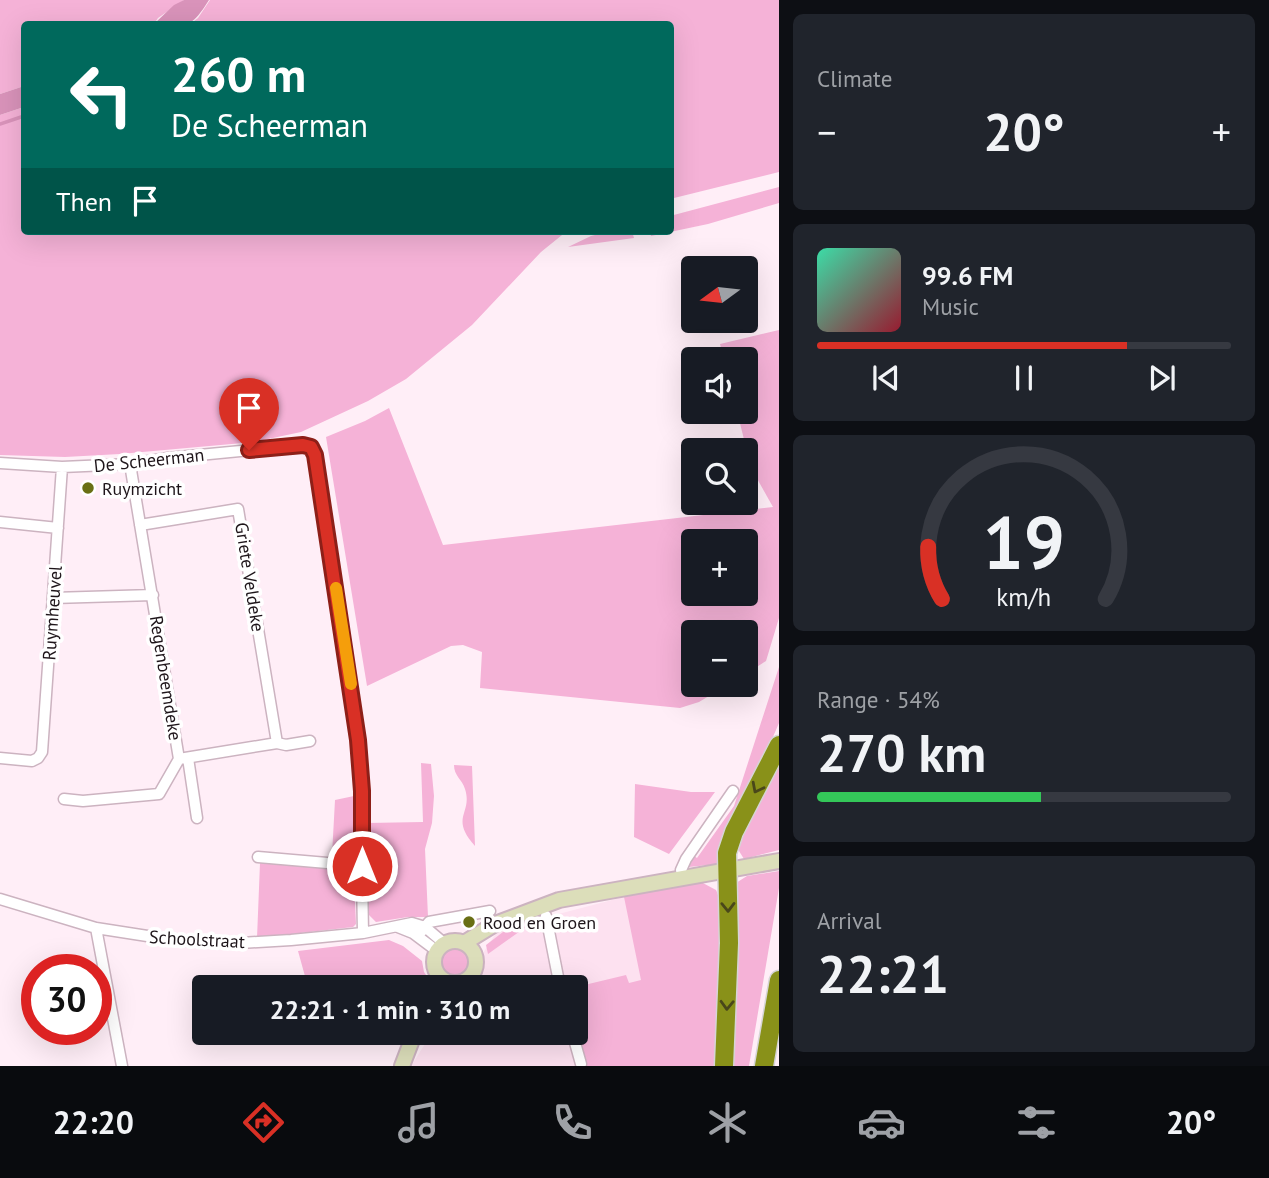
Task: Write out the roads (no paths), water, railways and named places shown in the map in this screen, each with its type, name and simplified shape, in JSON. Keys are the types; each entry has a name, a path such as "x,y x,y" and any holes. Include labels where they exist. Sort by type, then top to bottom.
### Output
{"highway":[{"path":"724,1066 729,943 727,853 734,832 779,745"},
{"path":"764,1066 779,980"}],"main road":[{"path":"469,948 511,919 559,900 774,862"},
{"path":"440,975 434,961 441,948 453,941 469,948 475,967 471,975"},
{"path":"402,1066 410,1045"}],"street":[{"name":"De Scheerman","path":"0,463 62,467 130,464 221,452 303,445 311,447 315,455 353,696 361,772 363,933"},
{"name":"Regenbeemdeke","path":"130,464 183,759 197,818"},
{"name":"Ruymheuvel","path":"0,758 32,761 42,752 62,467"},
{"name":"Griete Veldeke","path":"140,525 239,509 277,743"},
{"path":"0,522 58,528"},
{"path":"53,598 153,596"},
{"path":"183,759 277,743 286,745 310,741"},
{"name":"Regenbeemdeke","path":"64,799 83,801 159,794 183,759"},
{"path":"683,878 681,870 686,859 733,791"},
{"path":"258,857 362,866"},
{"name":"Schoolstraat","path":"0,899 96,928 173,940 241,943 363,933 412,923 425,927 429,922 438,919 490,911"},
{"path":"546,916 558,975"},
{"path":"398,927 441,948"},
{"path":"418,936 425,927 441,948"},
{"path":"96,928 122,1066"},
{"path":"576,1045 582,1064"}],"waterway":[{"path":"0,124 21,117"}],"place":[{"name":"Ruymzicht","path":"88,488"},
{"name":"Rood en Groen","path":"469,922"}]}
